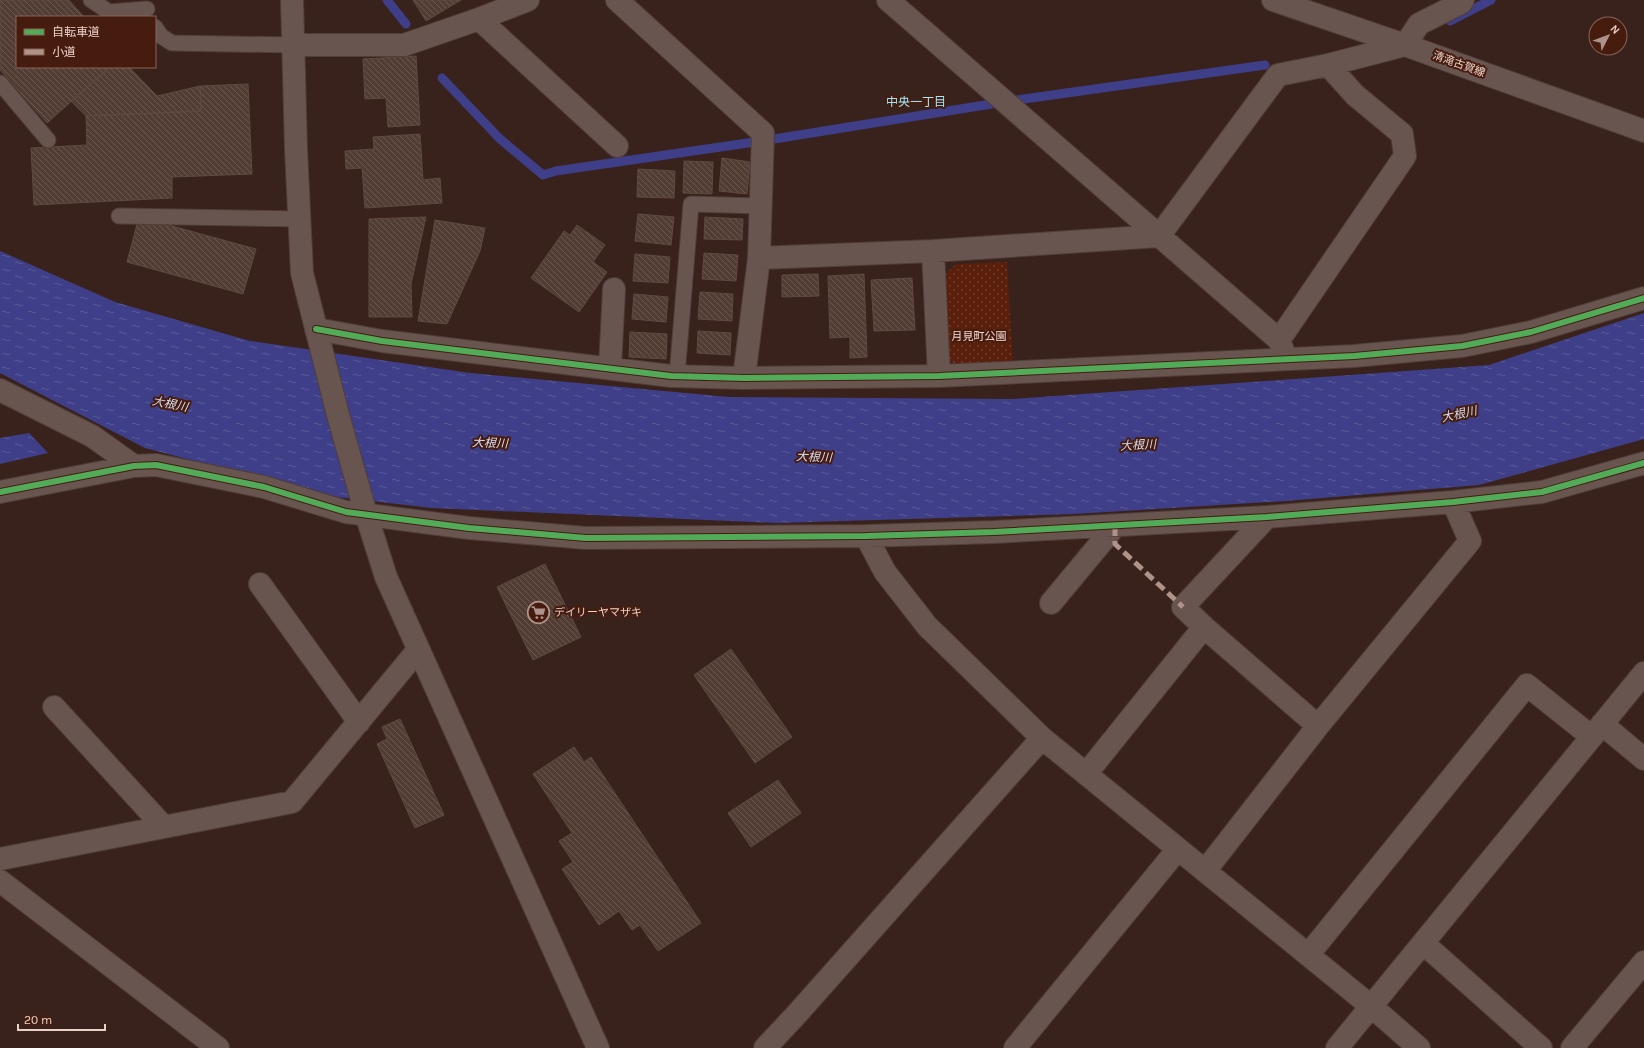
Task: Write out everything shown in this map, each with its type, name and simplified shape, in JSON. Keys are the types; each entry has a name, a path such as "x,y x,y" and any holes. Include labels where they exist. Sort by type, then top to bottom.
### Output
{"street":[{"path":"292,0 302,273 364,510 386,577 598,1048"},
{"path":"293,45 404,45 479,20 528,0"},
{"path":"617,0 763,133 759,258 744,378"},
{"path":"888,0 1279,340 1286,360"},
{"name":"清滝古賀線","path":"1273,0 1644,131"},
{"path":"759,258 933,251 1159,236 1278,75 1328,65 1404,45 1419,24 1463,0"},
{"path":"479,20 617,146"},
{"path":"1279,340 1405,156 1402,134 1355,95 1328,65"},
{"path":"933,251 939,376"},
{"path":"610,368 614,289"},
{"path":"316,329 382,341 677,376 744,378 939,376 1286,360 1354,356 1462,346 1531,332 1644,298"},
{"path":"0,390 92,436 134,466"},
{"path":"0,492 134,466 156,465 264,487 346,512 364,510 470,528 586,538 866,536 1115,526 1267,517 1453,502 1542,492 1644,463"},
{"path":"1205,871 1318,726 1470,541 1453,502"},
{"path":"1267,517 1183,607 1318,726"},
{"path":"1051,603 1115,526"},
{"path":"866,536 885,572 927,626 1042,738 1372,1006 1419,1048"},
{"path":"260,584 359,722"},
{"path":"1086,774 1204,627"},
{"path":"0,859 292,802 418,650"},
{"path":"1337,1048 1644,674"},
{"path":"1308,955 1527,685 1597,731 1644,759"},
{"path":"54,708 164,827"},
{"path":"765,1048 796,1016 1042,738"},
{"path":"1014,1048 1178,849"},
{"path":"0,881 218,1048"},
{"path":"1423,943 1541,1048"},
{"path":"1572,1048 1644,962"}],"lane":[{"path":"92,0 109,12 147,9"},
{"path":"156,28 161,36 172,43 293,45"},
{"path":"0,83 48,140"},
{"path":"677,376 691,204 760,206"},
{"path":"119,216 300,219"}],"green space":[{"name":"月見町公園","path":"1007,262 1013,368 959,369 947,357 946,274 956,264"}],"water":[{"name":"大根川","path":"0,251 115,302 250,341 470,373 729,397 1014,399 1489,365 1644,313 1644,439 1479,485 1286,501 1074,514 777,523 432,508 328,496 145,448 0,373"},
{"path":"29,433 48,453 0,464 0,438"}],"building":[{"path":"0,0 69,0 83,16 16,16 16,68 109,68 47,123 0,70"},
{"path":"413,0 461,0 426,21"},
{"path":"416,56 420,125 388,127 386,98 365,99 363,59"},
{"path":"109,68 130,68 157,96 200,86 201,111 86,116 71,101"},
{"path":"248,84 252,174 172,177 172,198 34,205 31,148 87,145 86,116 201,111 200,86"},
{"path":"420,134 423,180 440,178 442,203 365,208 362,168 346,169 345,151 374,149 373,137"},
{"path":"722,158 750,162 747,194 719,191"},
{"path":"684,161 713,162 712,194 683,193"},
{"path":"638,169 675,171 674,198 637,197"},
{"path":"638,214 674,217 671,245 635,241"},
{"path":"139,217 256,249 243,294 127,262"},
{"path":"426,217 411,284 412,317 369,317 369,219"},
{"path":"705,217 743,219 742,240 704,239"},
{"path":"435,220 485,228 480,251 447,324 418,321"},
{"path":"577,225 605,245 593,262 607,272 579,312 531,278 564,231 570,235"},
{"path":"704,253 738,255 736,281 702,279"},
{"path":"635,254 670,257 668,283 633,281"},
{"path":"818,274 819,296 782,297 782,275"},
{"path":"864,274 867,357 850,358 850,337 830,338 828,276"},
{"path":"912,278 915,330 874,331 871,280"},
{"path":"700,292 733,294 732,321 698,319"},
{"path":"634,294 668,297 666,322 632,319"},
{"path":"698,331 731,333 730,355 697,353"},
{"path":"630,332 667,334 666,359 629,357"},
{"name":"デイリーヤマザキ","path":"545,564 581,637 533,660 497,587"},
{"path":"731,649 792,737 755,763 694,675"},
{"path":"400,719 444,815 415,828 377,744 387,739 382,727"},
{"path":"574,747 584,762 591,757 701,923 658,951 640,925 632,930 619,911 599,925 562,869 573,862 559,841 572,833 533,774"},
{"path":"778,780 801,813 751,847 728,813"}],"waterway":[{"path":"387,0 406,24"},
{"path":"1450,21 1491,0"},
{"path":"442,78 499,138 543,175 556,171 768,140 1010,101 1265,65"}],"marked path":[{"path":"1115,526 1115,544 1183,607"}],"cycle path":[{"path":"316,329 382,341 671,376 744,378 939,376 1354,356 1462,346 1531,332 1644,298"},
{"path":"0,492 134,466 156,465 264,487 346,512 469,528 586,538 866,536 994,532 1267,517 1453,502 1542,492 1644,463"}],"place":[{"name":"デイリーヤマザキ","path":"539,612"}],"district":[{"name":"中央一丁目","path":"916,102"}]}
